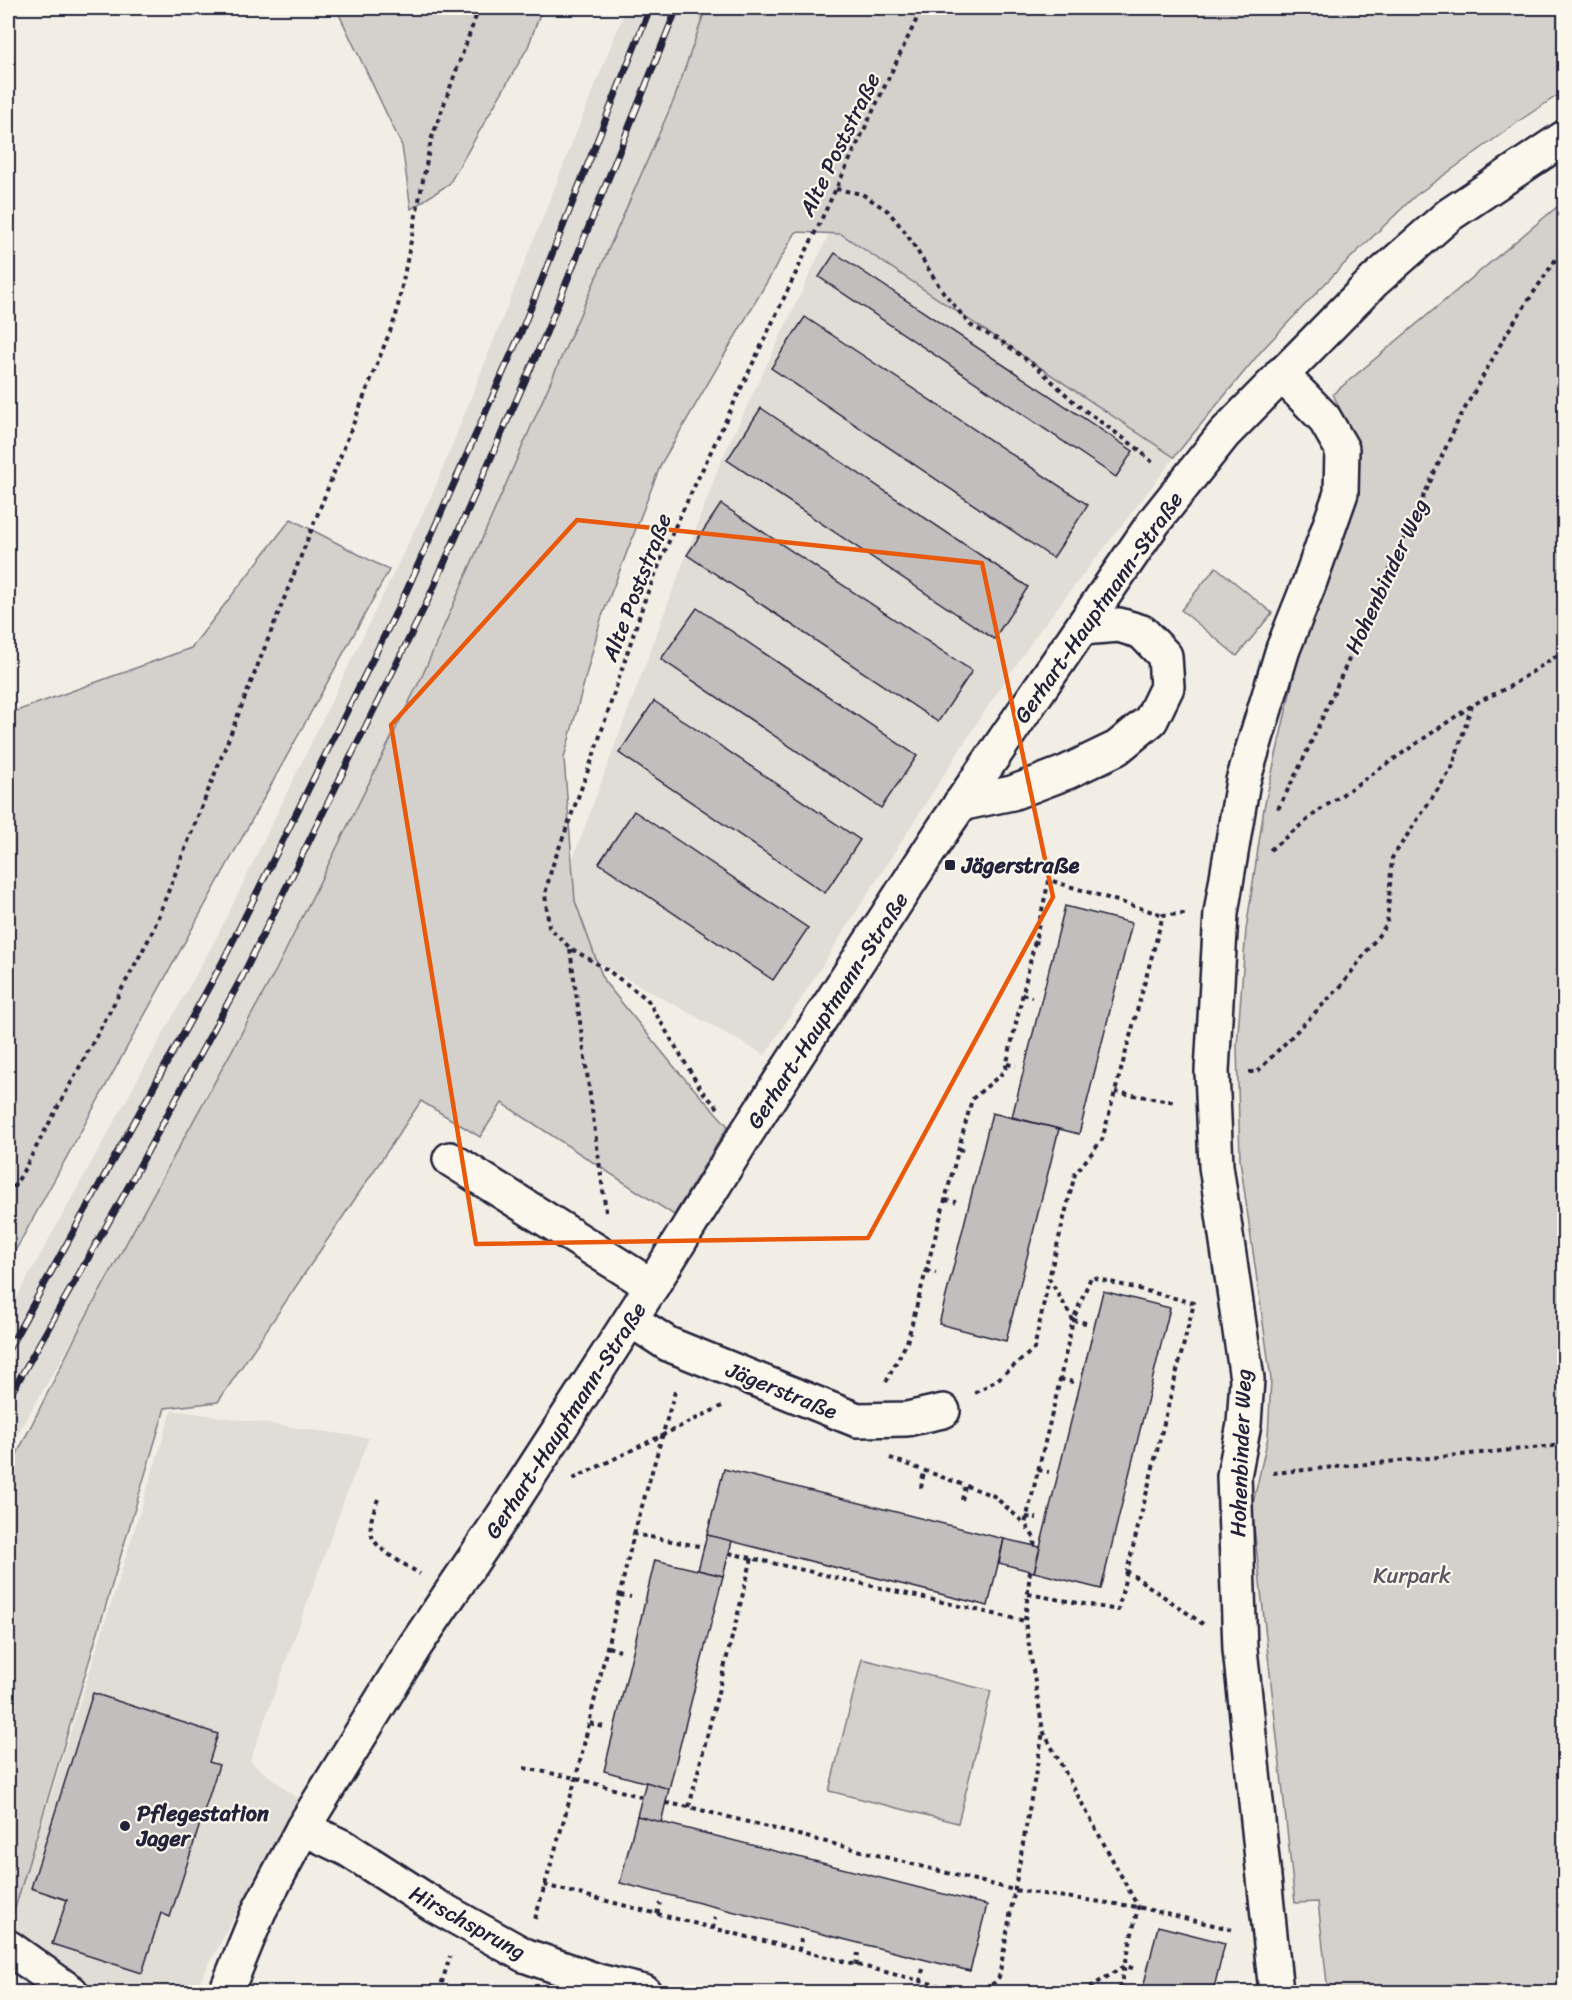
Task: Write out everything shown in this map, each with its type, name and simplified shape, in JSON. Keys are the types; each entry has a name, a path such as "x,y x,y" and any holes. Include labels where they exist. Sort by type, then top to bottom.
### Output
{"street":[{"name":"Gerhart-Hauptmann-Straße","path":"226,1992 259,1911 303,1828 451,1593 631,1320 744,1137 960,804 1154,522 1224,434 1374,281 1449,215 1564,138"},
{"name":"Hohenbinder Weg","path":"1276,1992 1240,1649 1234,1476 1244,1424 1247,1379 1216,1166 1212,1071 1221,913 1243,781 1283,649 1341,493 1342,449 1324,417 1281,374"},
{"path":"960,804 1012,793 1067,772 1117,748 1151,720 1167,687 1166,656 1142,632 1119,625 1082,628"},
{"path":"450,1159 652,1286"},
{"name":"Jägerstraße","path":"631,1320 668,1344 857,1420 907,1419 943,1411"},
{"name":"Hirschsprung","path":"303,1828 347,1849 434,1905 524,1955 598,1981 644,1992"},
{"path":"8,1947 71,1992"}],"path":[{"path":"8,1196 151,935 256,671 396,316 431,140 479,8"},
{"name":"Alte Poststraße","path":"744,1137 702,1090 647,999 606,969 570,948 549,927 545,894 552,867 593,757 645,599 674,530 922,8"},
{"path":"836,189 862,194 888,211 906,233 941,289 970,326 1001,340 1038,368 1076,404 1137,448 1181,489"},
{"name":"Hohenbinder Weg","path":"1275,815 1302,762 1458,421 1508,331 1564,247"},
{"path":"1266,854 1317,812 1472,705 1509,687 1564,651"},
{"path":"1212,1071 1257,1072 1341,986 1387,924 1392,858 1452,768 1472,705"},
{"path":"867,1420 907,1342 972,1099 1005,1071 1049,880 1163,915 1221,913"},
{"path":"943,1411 998,1380 1034,1349 1075,1174 1102,1140 1163,915"},
{"path":"1034,942 1042,943"},
{"path":"570,948 612,1262"},
{"path":"1022,994 1032,997"},
{"path":"1007,1064 1016,1066"},
{"path":"1115,1092 1214,1108"},
{"path":"959,1149 967,1151"},
{"path":"945,1200 956,1202"},
{"path":"926,1271 936,1273"},
{"path":"1025,1524 1073,1320 1091,1277 1194,1303 1118,1610 1028,1594"},
{"path":"1049,1278 1073,1320 1086,1323"},
{"path":"1060,1379 1073,1382"},
{"path":"568,1482 768,1383"},
{"path":"524,1955 576,1778 634,1534 677,1384"},
{"path":"1234,1476 1564,1445"},
{"path":"1038,1470 1049,1472"},
{"path":"921,1488 924,1471"},
{"path":"962,1500 965,1486"},
{"path":"993,1496 1025,1524 1035,1539 1034,1546"},
{"path":"378,1499 371,1520 372,1538 381,1549 451,1593"},
{"path":"1026,1517 1037,1518"},
{"path":"634,1534 704,1547"},
{"path":"729,1553 1025,1622"},
{"path":"689,1807 752,1558"},
{"path":"1030,1571 1025,1622 1043,1731 1138,1907 1119,1992"},
{"path":"1127,1572 1240,1649"},
{"path":"620,1595 631,1597"},
{"path":"608,1647 620,1651"},
{"path":"590,1724 604,1727"},
{"path":"975,1992 984,1990 999,1977 1043,1731"},
{"path":"524,1768 576,1778 641,1797"},
{"path":"666,1803 1014,1890 1138,1907 1252,1934 1270,1936"},
{"path":"544,1885 964,1992"},
{"path":"657,1914 660,1903"},
{"path":"713,1929 715,1917"},
{"path":"799,1951 801,1939"},
{"path":"856,1965 858,1953"},
{"path":"1082,1992 1125,1966 1136,1969"},
{"path":"920,1982 922,1969"}],"highlighted area":[{"path":"577,520 982,563 1053,897 868,1238 476,1244 391,725"}],"shaded area":[{"path":"626,8 706,8 675,97 423,674 276,970 81,1326 8,1450 8,1313 217,937 435,488"},
{"path":"832,228 1175,457 1039,631 982,715 765,1055 579,952 556,904 721,461"},
{"path":"172,1410 369,1438 346,1495 250,1761 298,1799 194,1992 101,1992 10,1925"}],"green space":[{"path":"336,8 542,8 528,47 449,184 411,209 402,146"},
{"path":"706,8 1564,8 1564,91 1415,196 1338,270 1263,349 1174,457 841,234 796,232 661,464 601,619 564,758 575,901 604,981 676,1069 728,1126 674,1215 502,1103 480,1137 421,1101 218,1402 165,1408 10,1925 8,1923 8,1472 81,1326 276,970 423,674 675,97"},
{"name":"Kurpark","path":"1564,201 1564,1992 1328,1992 1318,1902 1295,1903 1252,1508 1268,1437 1271,1379 1240,1160 1237,1046 1246,930 1264,808 1296,667 1328,566 1354,440 1333,394"},
{"path":"291,519 389,570 8,1264 8,714 191,648"},
{"path":"1216,567 1272,613 1237,656 1181,610"},
{"path":"862,1659 991,1691 958,1823 829,1791"}],"building":[{"path":"835,253 1133,451 1116,477 819,277"},
{"path":"805,317 1088,505 1053,558 771,368"},
{"path":"761,408 1028,587 994,639 727,460"},
{"path":"721,504 972,671 938,722 687,555"},
{"path":"697,608 917,756 881,808 661,659"},
{"path":"654,701 860,840 825,893 619,753"},
{"path":"634,811 808,928 773,980 599,863"},
{"path":"1065,906 1132,923 1079,1134 1012,1117"},
{"path":"992,1113 1059,1129 1006,1341 939,1324"},
{"path":"1103,1291 1170,1308 1101,1589 1034,1572"},
{"path":"724,1469 1004,1539 988,1606 707,1535"},
{"path":"707,1535 732,1541 723,1576 698,1570"},
{"path":"1004,1539 1040,1547 1034,1572 999,1563"},
{"path":"655,1560 723,1576 669,1789 604,1771"},
{"name":"Pflegestation Jager","path":"93,1693 218,1734 209,1762 219,1765 170,1917 161,1913 142,1973 52,1944 67,1900 31,1888"},
{"path":"646,1782 669,1789 661,1823 637,1816"},
{"path":"637,1816 987,1905 970,1971 620,1883"},
{"path":"1158,1926 1225,1943 1213,1992 1142,1992"}],"railway":[{"path":"8,1350 221,965 407,590 521,332 650,8"},
{"path":"8,1399 120,1202 242,977 427,602 544,338 677,8"}],"place":[{"name":"Jägerstraße","path":"950,865"},
{"name":"Pflegestation Jager","path":"125,1826"}]}
